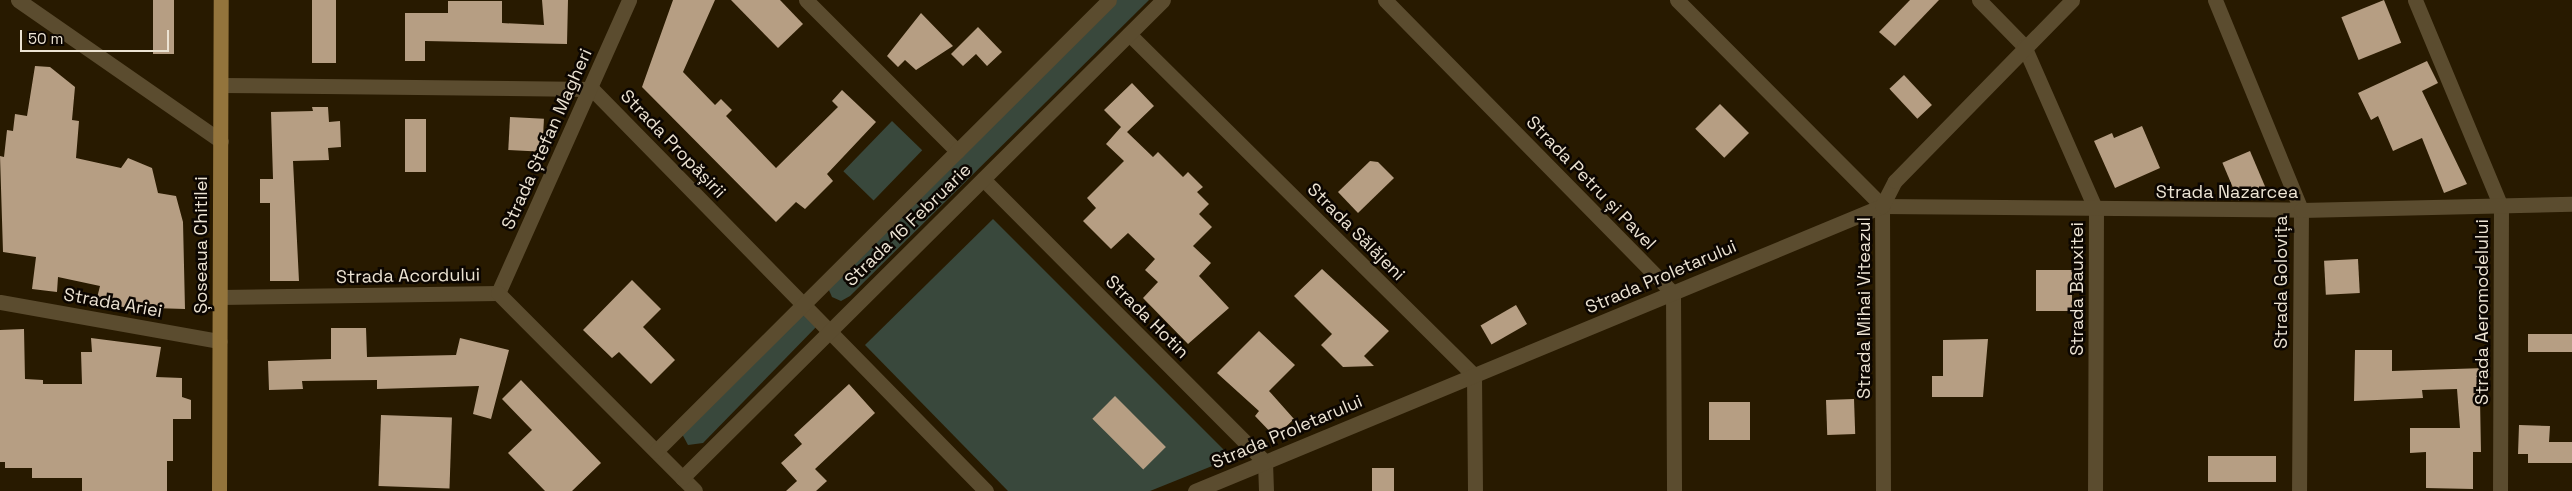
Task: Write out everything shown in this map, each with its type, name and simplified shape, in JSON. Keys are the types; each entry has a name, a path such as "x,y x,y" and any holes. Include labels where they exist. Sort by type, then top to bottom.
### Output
{"main road":[{"name":"Șoseaua Chitilei","path":"219,491 222,0"}],"street":[{"path":"18,0 221,141"},
{"name":"Strada Ștefan Magheri","path":"498,293 592,89 629,0"},
{"path":"806,0 957,151"},
{"name":"Strada 16 Februarie","path":"682,478 828,329 983,179 1163,0"},
{"name":"Strada Petru și Pavel","path":"1385,0 1673,292"},
{"name":"Strada Mihai Viteazul","path":"1677,0 1882,206 1883,491"},
{"name":"Strada Bauxitei","path":"1979,0 2024,46 2096,210 2095,491"},
{"path":"1882,206 1895,181 2024,46 2072,0"},
{"name":"Strada Golovița","path":"2215,0 2301,210 2298,491"},
{"name":"Strada Aeromodelului","path":"2415,0 2501,207 2500,491"},
{"name":"Strada 16 Februarie","path":"656,451 802,303 957,151 1103,2"},
{"name":"Strada Sălăjeni","path":"1129,34 1474,375"},
{"name":"Strada Propășirii","path":"221,85 592,89 986,491"},
{"name":"Strada Hotin","path":"983,179 1265,462"},
{"name":"Strada Nazarcea","path":"1882,206 2096,210 2301,210 2572,204"},
{"name":"Strada Proletarului","path":"1195,491 1882,206"},
{"path":"1673,292 1674,491"},
{"name":"Strada Acordului","path":"220,297 498,293 695,491"},
{"name":"Strada Ariei","path":"0,302 220,341"},
{"path":"1474,375 1475,491"},
{"path":"1265,462 1266,491"}],"green space":[{"path":"1113,0 1149,0 850,296 841,301 832,297 828,288"},
{"path":"892,121 922,150 874,201 843,171"},
{"path":"993,219 1232,458 1150,491 1008,491 865,345"},
{"path":"803,308 820,323 703,443 688,445 681,432"}],"building":[{"path":"153,0 174,0 174,54 153,54"},
{"path":"312,0 336,0 336,63 312,63"},
{"path":"542,0 568,0 567,44 425,41 425,61 405,61 405,13 448,13 448,1 502,1 502,23 544,25"},
{"path":"673,0 715,0 683,72 715,105 721,99 732,110 726,116 776,168 838,107 832,101 842,90 876,122 827,174 833,181 805,209 796,202 776,222 642,87"},
{"path":"731,0 780,0 803,24 778,48"},
{"path":"1910,0 1939,0 1895,46 1879,32"},
{"path":"2384,0 2401,43 2359,60 2341,17"},
{"path":"921,13 953,46 916,70 905,60 898,67 887,56"},
{"path":"978,27 1002,52 987,66 976,54 963,66 951,54"},
{"path":"2427,61 2438,83 2422,91 2467,184 2444,193 2422,138 2393,151 2378,116 2371,120 2358,93"},
{"path":"35,66 50,67 75,87 72,120 79,121 76,158 121,168 128,158 152,168 158,193 176,196 183,222 185,309 122,307 97,298 100,286 58,277 57,292 32,289 36,257 3,252 0,156 4,157 7,130 13,131 15,114 27,116"},
{"path":"1904,75 1932,105 1917,119 1889,89"},
{"path":"1132,83 1154,106 1127,132 1153,157 1158,152 1183,177 1188,172 1203,187 1197,192 1209,204 1199,214 1212,227 1193,246 1211,263 1199,276 1229,308 1188,344 1143,298 1158,282 1145,270 1155,259 1128,233 1111,249 1083,221 1096,208 1087,198 1124,161 1106,144 1121,127 1104,110"},
{"path":"1720,104 1749,133 1724,158 1695,129"},
{"path":"312,107 328,107 329,122 340,121 341,147 328,148 329,160 293,161 299,281 270,281 270,203 260,203 260,179 273,179 271,112 313,111"},
{"path":"510,117 544,119 542,152 508,150"},
{"path":"405,119 426,119 426,172 405,172"},
{"path":"2142,126 2160,168 2115,188 2094,141 2112,133 2114,138"},
{"path":"2250,151 2266,189 2238,200 2222,163"},
{"path":"1370,161 1378,162 1394,178 1358,213 1338,192"},
{"path":"2358,259 2360,293 2326,295 2324,261"},
{"path":"1322,269 1389,331 1364,356 1374,366 1343,367 1321,345 1332,334 1294,296"},
{"path":"2036,270 2072,270 2072,311 2036,311"},
{"path":"632,280 661,309 643,327 675,360 651,384 619,352 612,358 583,330"},
{"path":"1516,305 1527,324 1491,345 1480,326"},
{"path":"331,328 366,328 367,357 456,355 460,338 509,350 491,419 473,414 479,386 377,389 377,380 302,381 303,389 269,390 268,361 331,359"},
{"path":"24,329 25,379 43,380 43,384 82,384 81,352 92,352 91,338 161,347 156,377 182,378 182,397 191,400 191,419 173,419 173,461 167,461 167,491 82,491 82,478 32,478 32,468 5,468 5,462 0,462 0,330"},
{"path":"1259,331 1295,365 1269,391 1294,419 1275,437 1255,416 1259,411 1217,373"},
{"path":"2528,334 2572,334 2572,352 2528,352"},
{"path":"1988,339 1983,397 1932,397 1932,376 1943,376 1943,340"},
{"path":"2355,350 2392,350 2392,371 2485,368 2487,399 2480,399 2481,452 2473,452 2473,489 2426,488 2426,452 2410,453 2410,428 2460,428 2457,389 2422,390 2423,398 2354,401"},
{"path":"521,380 601,463 572,491 545,491 508,453 532,430 502,399"},
{"path":"849,384 875,413 815,469 827,481 816,491 786,491 797,481 781,463 802,444 794,435"},
{"path":"1115,396 1166,447 1143,470 1092,419"},
{"path":"1854,399 1855,434 1827,435 1826,400"},
{"path":"1709,402 1750,402 1750,440 1709,440"},
{"path":"381,415 452,417 449,488 379,486"},
{"path":"2519,425 2550,426 2549,442 2572,442 2572,463 2528,463 2528,454 2518,454"},
{"path":"2208,456 2276,456 2276,482 2208,482"},
{"path":"1372,468 1394,468 1394,491 1372,491"}]}
